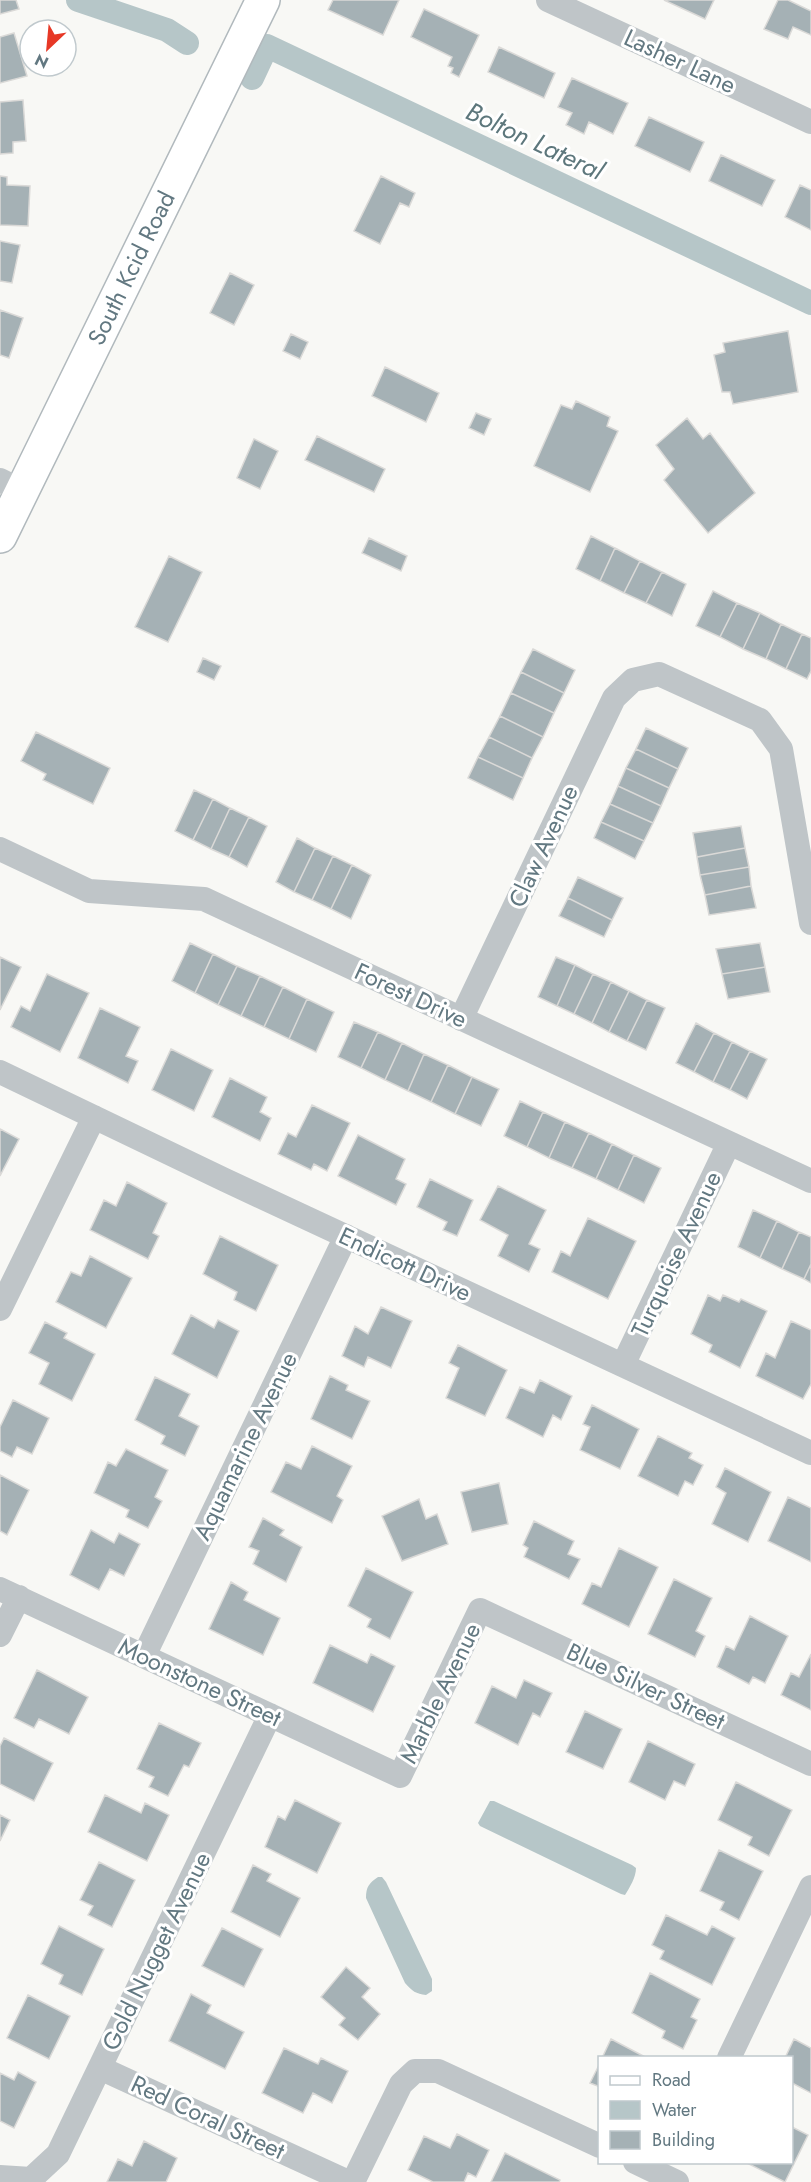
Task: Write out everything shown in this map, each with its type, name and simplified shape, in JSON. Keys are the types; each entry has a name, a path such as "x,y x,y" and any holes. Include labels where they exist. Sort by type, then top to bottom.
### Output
{"street":[{"name":"South Kcid Road","path":"6,508 263,0"},
{"name":"Lasher Lane","path":"548,0 811,122"},
{"name":"Claw Avenue","path":"462,1019 614,698 633,680 659,674 760,720 781,749 811,923"},
{"name":"Forest Drive","path":"0,849 89,891 204,899 811,1181"},
{"name":"Endicott Drive","path":"0,1072 811,1453"},
{"path":"0,1309 94,1117"},
{"name":"Turquoise Avenue","path":"623,1365 729,1143"},
{"name":"Aquamarine Avenue","path":"144,1656 346,1236"},
{"path":"0,1635 9,1593"},
{"name":"Moonstone Street","path":"9,1593 400,1776"},
{"name":"Blue Silver Street","path":"480,1610 811,1764"},
{"name":"Marble Avenue","path":"400,1776 480,1610"},
{"name":"Gold Nugget Avenue","path":"0,2177 31,2179 58,2154 270,1715"},
{"path":"730,2056 811,1887"},
{"name":"Red Coral Street","path":"100,2068 348,2182"},
{"path":"353,2182 401,2084 415,2071 438,2071 598,2145"},
{"path":"639,2164 675,2174"}],"water":[{"path":"490,1801 632,1865 636,1868 635,1875 625,1895 480,1826 478,1823"},
{"path":"378,1877 382,1877 386,1882 432,1979 432,1991 426,1995 414,1992 405,1983 366,1898 369,1886"}],"building":[{"path":"0,0 16,0 19,9 0,14"},
{"path":"333,0 399,0 383,35 328,10"},
{"path":"664,0 714,0 705,19"},
{"path":"778,0 788,0 811,11 811,35 793,27 788,39 764,29"},
{"path":"424,9 479,35 459,77 451,73 453,68 448,66 452,57 411,37"},
{"path":"14,33 18,46 19,78 0,83 0,37"},
{"path":"499,47 555,73 544,98 488,72"},
{"path":"572,78 628,103 613,134 589,122 584,134 566,125 572,113 558,107"},
{"path":"23,100 26,141 13,142 13,153 0,154 0,102"},
{"path":"649,117 704,142 690,172 635,146"},
{"path":"721,155 775,180 762,206 709,181"},
{"path":"0,176 7,177 7,185 30,186 28,226 0,225"},
{"path":"381,176 415,193 409,207 400,203 380,244 354,231"},
{"path":"800,185 811,190 811,230 785,217"},
{"path":"0,241 20,245 12,283 0,281"},
{"path":"230,273 254,285 234,325 210,313"},
{"path":"0,310 23,318 9,358 0,355"},
{"path":"788,331 798,392 733,404 730,392 722,392 714,355 725,352 723,343"},
{"path":"291,334 308,342 300,359 283,351"},
{"path":"385,367 439,393 426,422 372,396"},
{"path":"576,401 610,417 607,426 618,431 590,492 534,466 561,405 572,409"},
{"path":"476,413 491,419 484,435 469,428"},
{"path":"687,418 703,439 710,433 755,493 708,533 664,480 674,469 656,445"},
{"path":"317,436 385,469 374,492 305,460"},
{"path":"254,439 278,451 260,489 237,478"},
{"path":"591,536 615,548 600,581 576,569"},
{"path":"369,538 407,556 401,571 362,553"},
{"path":"615,548 640,561 624,593 600,581"},
{"path":"169,556 202,572 168,642 135,627"},
{"path":"640,561 662,572 646,603 624,593"},
{"path":"662,572 686,584 672,616 646,603"},
{"path":"713,591 737,603 720,637 696,626"},
{"path":"737,603 760,613 743,649 720,637"},
{"path":"760,613 781,624 766,659 743,649"},
{"path":"781,624 802,634 786,669 766,659"},
{"path":"802,634 811,638 811,671 807,679 786,669"},
{"path":"533,649 575,670 564,693 521,672"},
{"path":"203,658 221,666 214,680 197,672"},
{"path":"521,672 564,693 554,713 511,693"},
{"path":"511,693 554,713 543,737 500,716"},
{"path":"500,716 543,737 532,758 489,737"},
{"path":"646,728 688,748 678,769 636,749"},
{"path":"36,732 110,768 93,804 43,780 46,774 21,761"},
{"path":"489,737 532,758 523,778 478,757"},
{"path":"636,749 678,769 669,788 626,768"},
{"path":"478,757 523,778 513,800 468,778"},
{"path":"626,768 669,788 661,806 618,786"},
{"path":"618,786 661,806 653,823 610,804"},
{"path":"194,790 213,799 193,840 175,831"},
{"path":"213,799 230,808 211,849 193,840"},
{"path":"610,804 653,823 644,841 601,822"},
{"path":"230,808 249,817 229,857 211,849"},
{"path":"249,817 267,826 247,867 229,857"},
{"path":"601,822 644,841 635,859 594,838"},
{"path":"741,826 745,848 697,857 693,833"},
{"path":"297,838 315,848 294,892 276,882"},
{"path":"315,848 333,856 312,900 294,892"},
{"path":"745,848 749,867 700,875 697,857"},
{"path":"333,856 352,865 331,909 312,900"},
{"path":"352,865 371,875 351,919 331,909"},
{"path":"749,867 751,886 705,895 700,875"},
{"path":"578,877 623,898 612,920 568,898"},
{"path":"751,886 756,908 709,915 705,895"},
{"path":"568,898 612,920 604,937 559,916"},
{"path":"190,943 213,954 195,993 172,981"},
{"path":"760,943 765,967 722,974 716,949"},
{"path":"213,954 237,966 218,1005 195,993"},
{"path":"0,957 21,967 0,1010"},
{"path":"556,957 575,965 557,1006 538,997"},
{"path":"575,965 593,974 574,1014 557,1006"},
{"path":"237,966 260,976 241,1016 218,1005"},
{"path":"765,967 770,992 728,999 722,974"},
{"path":"47,974 89,993 60,1052 11,1027 21,1006 30,1011"},
{"path":"593,974 611,982 592,1023 574,1014"},
{"path":"260,976 283,987 264,1027 241,1016"},
{"path":"611,982 629,991 609,1032 592,1023"},
{"path":"283,987 307,999 289,1039 264,1027"},
{"path":"629,991 647,1000 627,1041 609,1032"},
{"path":"307,999 334,1012 316,1052 289,1039"},
{"path":"647,1000 665,1008 646,1050 627,1041"},
{"path":"100,1008 140,1027 126,1056 138,1061 128,1083 78,1058"},
{"path":"354,1022 378,1032 361,1068 338,1057"},
{"path":"696,1023 714,1033 694,1072 676,1063"},
{"path":"378,1032 402,1043 385,1080 361,1068"},
{"path":"714,1033 732,1042 713,1082 694,1072"},
{"path":"732,1042 750,1051 730,1090 713,1082"},
{"path":"402,1043 424,1054 408,1091 385,1080"},
{"path":"171,1049 213,1070 194,1111 152,1090"},
{"path":"750,1051 767,1059 747,1099 730,1090"},
{"path":"424,1054 448,1065 431,1102 408,1091"},
{"path":"448,1065 472,1077 455,1114 431,1102"},
{"path":"472,1077 499,1089 481,1126 455,1114"},
{"path":"230,1078 267,1097 260,1112 271,1118 260,1141 212,1117"},
{"path":"520,1101 543,1112 527,1147 504,1136"},
{"path":"312,1105 350,1123 327,1171 314,1164 311,1170 278,1154 288,1133 296,1137"},
{"path":"543,1112 565,1122 549,1158 527,1147"},
{"path":"565,1122 589,1133 572,1168 549,1158"},
{"path":"0,1129 19,1139 0,1176"},
{"path":"589,1133 612,1144 596,1179 572,1168"},
{"path":"358,1135 405,1159 396,1179 406,1184 396,1205 338,1176"},
{"path":"612,1144 634,1155 618,1190 596,1179"},
{"path":"634,1155 661,1168 644,1203 618,1190"},
{"path":"430,1179 473,1200 457,1236 443,1230 447,1222 417,1207"},
{"path":"127,1182 167,1203 153,1233 159,1236 148,1259 90,1230 104,1200 116,1206"},
{"path":"498,1186 546,1210 529,1244 540,1249 529,1272 498,1256 508,1235 480,1220"},
{"path":"753,1210 777,1221 760,1258 738,1247"},
{"path":"588,1218 636,1241 608,1299 552,1272 561,1251 570,1256"},
{"path":"777,1221 799,1232 782,1269 760,1258"},
{"path":"799,1232 811,1237 811,1264 804,1279 782,1269"},
{"path":"220,1236 278,1265 256,1311 234,1300 237,1292 203,1274"},
{"path":"90,1256 132,1278 106,1328 56,1302 71,1272 81,1276"},
{"path":"811,1264 811,1283 804,1279"},
{"path":"708,1295 720,1301 723,1295 739,1302 741,1299 767,1311 740,1368 709,1352 712,1345 691,1334"},
{"path":"381,1307 412,1321 391,1368 368,1357 364,1367 342,1356 355,1326 368,1334"},
{"path":"191,1315 214,1328 218,1320 239,1331 217,1378 172,1354"},
{"path":"791,1321 811,1330 811,1384 803,1399 756,1376 766,1353 775,1358"},
{"path":"45,1322 67,1333 64,1338 95,1354 72,1401 39,1384 49,1363 29,1353"},
{"path":"458,1345 507,1370 485,1416 446,1398 459,1368 449,1363"},
{"path":"330,1376 348,1385 346,1390 370,1401 352,1439 311,1419"},
{"path":"155,1377 190,1394 179,1416 199,1426 185,1456 161,1444 165,1436 135,1420"},
{"path":"540,1380 572,1396 561,1420 553,1415 543,1437 506,1418 520,1387 534,1393"},
{"path":"13,1400 49,1418 32,1454 17,1447 12,1457 0,1451 0,1427"},
{"path":"592,1405 639,1429 620,1469 580,1450 590,1427 583,1424"},
{"path":"658,1436 692,1453 689,1458 703,1465 693,1485 685,1481 678,1496 638,1476"},
{"path":"312,1446 352,1466 337,1496 343,1500 332,1523 271,1492 286,1462 301,1469"},
{"path":"126,1449 168,1470 155,1497 162,1501 148,1528 126,1517 129,1510 94,1493 108,1462 116,1466"},
{"path":"725,1468 771,1492 748,1542 712,1524 726,1493 716,1487"},
{"path":"0,1475 29,1490 7,1535 0,1531"},
{"path":"499,1483 508,1524 472,1532 461,1492"},
{"path":"788,1497 811,1508 811,1562 768,1541"},
{"path":"419,1499 426,1519 437,1514 448,1544 402,1561 382,1516"},
{"path":"263,1518 284,1530 280,1535 302,1547 286,1582 253,1564 259,1551 249,1547"},
{"path":"534,1521 574,1541 568,1554 580,1559 569,1579 524,1557 528,1548 523,1545"},
{"path":"91,1530 114,1543 119,1533 140,1544 124,1576 110,1569 99,1590 70,1575"},
{"path":"619,1548 658,1567 629,1627 582,1604 592,1583 601,1587"},
{"path":"366,1568 413,1592 390,1639 367,1627 371,1619 348,1606"},
{"path":"674,1579 712,1598 696,1631 705,1636 695,1657 648,1634"},
{"path":"231,1582 248,1592 244,1600 280,1618 263,1655 209,1629"},
{"path":"750,1616 788,1636 765,1683 753,1677 749,1684 717,1667 726,1646 734,1650"},
{"path":"330,1645 367,1663 371,1654 395,1666 373,1712 313,1683"},
{"path":"811,1654 811,1710 781,1695 791,1673 799,1677"},
{"path":"37,1670 88,1697 69,1734 39,1719 34,1728 14,1718"},
{"path":"524,1680 552,1693 540,1717 533,1713 518,1745 475,1723 492,1686 516,1698"},
{"path":"585,1711 622,1729 603,1769 566,1752"},
{"path":"159,1723 201,1743 189,1767 184,1765 168,1796 149,1787 154,1777 137,1769"},
{"path":"4,1738 53,1763 34,1801 0,1784 0,1746"},
{"path":"648,1741 695,1764 685,1786 674,1781 665,1800 629,1782"},
{"path":"736,1782 792,1810 769,1856 748,1845 752,1837 718,1820"},
{"path":"105,1795 141,1813 145,1803 169,1815 147,1861 88,1832"},
{"path":"295,1800 341,1823 317,1873 265,1847 278,1816 285,1820"},
{"path":"0,1815 10,1820 0,1841"},
{"path":"719,1850 763,1871 739,1920 720,1910 724,1902 700,1891"},
{"path":"99,1862 135,1880 112,1927 88,1915 93,1906 80,1900"},
{"path":"253,1865 271,1874 267,1881 300,1898 280,1937 231,1912"},
{"path":"666,1915 707,1935 712,1926 735,1938 712,1985 660,1959 664,1951 652,1945"},
{"path":"59,1926 104,1949 82,1995 59,1984 63,1975 41,1964"},
{"path":"222,1928 263,1949 244,1987 202,1966"},
{"path":"346,1967 370,1988 362,1997 380,2014 358,2040 339,2025 345,2018 321,1997"},
{"path":"650,1973 700,1999 691,2017 697,2020 683,2049 662,2038 665,2031 632,2013"},
{"path":"191,1994 211,2005 207,2013 244,2032 225,2069 169,2041"},
{"path":"28,1995 70,2016 49,2059 7,2038"},
{"path":"611,2039 643,2056 603,2056"},
{"path":"794,2039 811,2048 811,2093 793,2084 793,2056 786,2056"},
{"path":"284,2048 318,2064 321,2058 348,2071 332,2103 313,2093 303,2113 262,2093"},
{"path":"598,2067 598,2086 590,2083"},
{"path":"18,2072 36,2082 14,2128 0,2121 0,2073 14,2080"},
{"path":"793,2128 808,2135 785,2182 749,2164 793,2164"},
{"path":"457,2134 489,2150 476,2177 468,2173 464,2182 433,2182 408,2170 424,2136 450,2148"},
{"path":"144,2141 177,2158 166,2182 107,2182 118,2159 132,2166"},
{"path":"505,2153 560,2180 559,2182 491,2182"}],"waterway":[{"name":"Bolton Lateral","path":"78,0 167,30 187,43"},
{"name":"Bolton Lateral","path":"252,78 267,46 811,303"}]}
